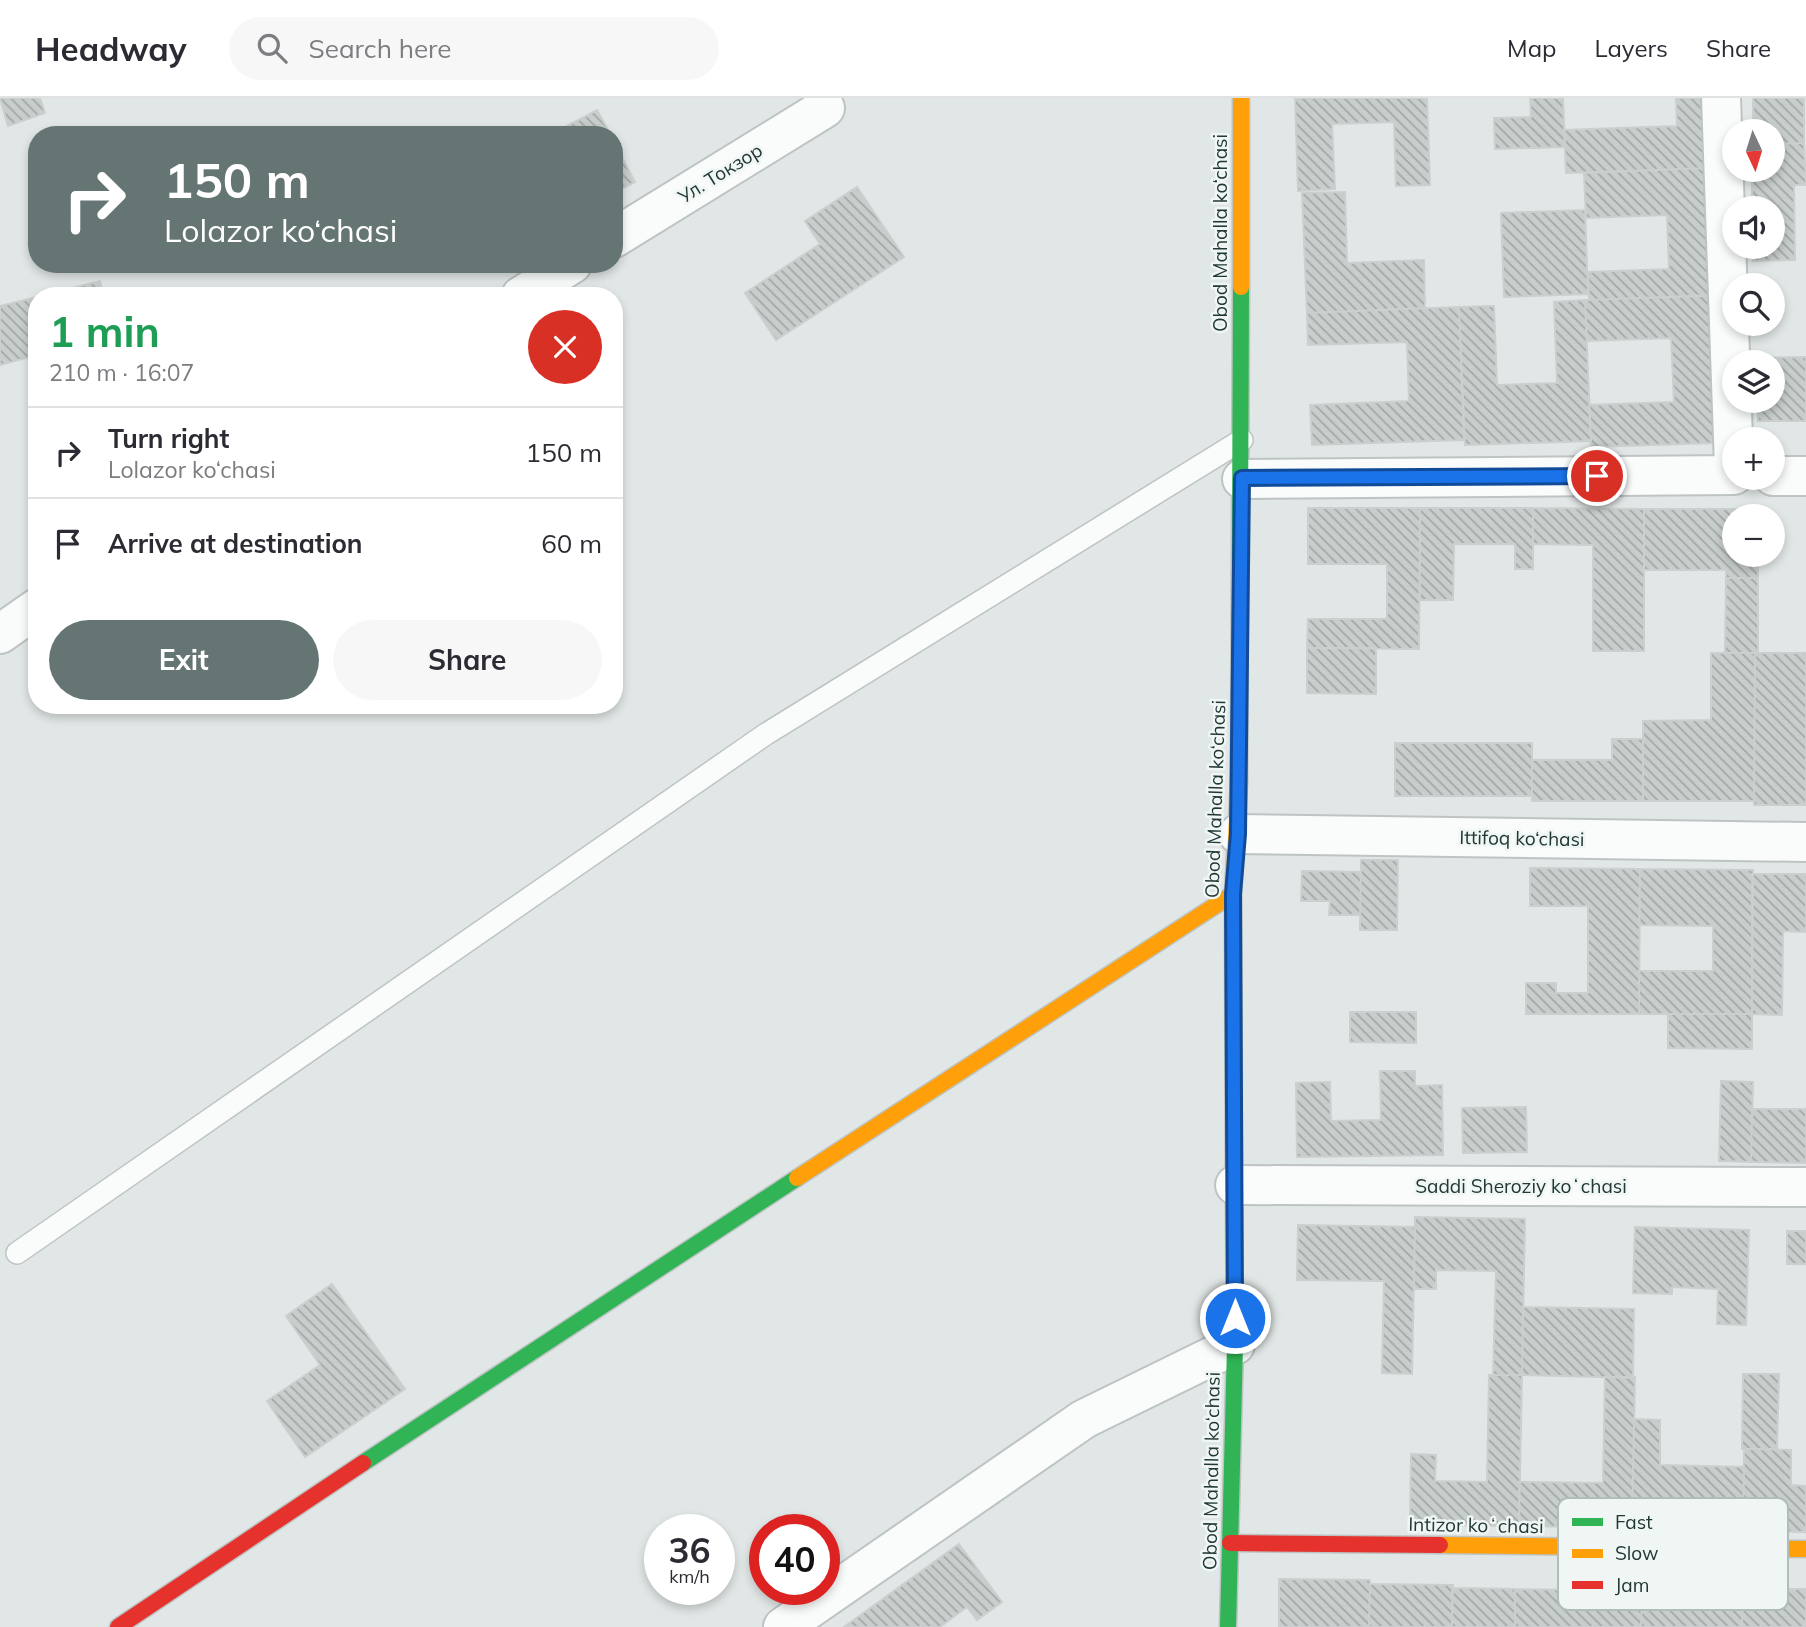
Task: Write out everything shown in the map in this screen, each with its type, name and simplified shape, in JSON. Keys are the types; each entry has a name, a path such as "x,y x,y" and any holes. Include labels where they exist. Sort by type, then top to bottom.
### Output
{"street":[{"name":"Obod Mahalla ko‘chasi","path":"1228,1627 1235,1345 1233,894 1238,834 1242,478 1241,98"},
{"path":"1721,98 1733,427"},
{"name":"Ул. Токзор","path":"623,232 825,108"},
{"path":"535,287 558,273"},
{"path":"1242,478 1722,475"},
{"path":"1785,475 1806,476"},
{"path":"0,634 28,614"},
{"name":"Ittifoq ko‘chasi","path":"1238,834 1806,842"},
{"path":"118,1627 520,1358 1233,894"},
{"name":"Saddi Sheroziy koʻchasi","path":"1235,1185 1806,1187"},
{"path":"783,1627 1084,1419 1235,1345"},
{"name":"Intizor koʻchasi","path":"1230,1543 1558,1546"},
{"name":"Intizor koʻchasi","path":"1788,1549 1806,1549"}],"lane":[{"path":"17,1253 766,734 1242,440"}],"building":[{"path":"0,98 40,98 45,113 8,126"},
{"path":"1295,98 1427,98 1430,185 1396,186 1394,122 1332,124 1335,189 1298,191"},
{"path":"1530,98 1563,98 1565,147 1495,149 1494,118 1531,117"},
{"path":"1676,98 1707,98 1710,168 1566,173 1564,130 1677,126"},
{"path":"1753,98 1804,98 1804,143 1785,144 1785,119 1753,119"},
{"path":"597,110 606,126 567,126"},
{"path":"1804,143 1806,185 1794,185 1795,260 1753,261 1785,259 1785,196 1752,196 1752,182 1785,182 1785,144"},
{"path":"623,159 635,182 623,188"},
{"path":"1710,168 1714,295 1589,300 1588,272 1669,269 1667,215 1586,218 1584,173"},
{"path":"857,187 904,257 776,340 745,293 820,244 805,221"},
{"path":"1345,192 1347,263 1424,260 1425,308 1307,313 1302,193"},
{"path":"1585,210 1588,294 1504,297 1501,213"},
{"path":"100,281 102,287 76,287"},
{"path":"1709,296 1715,443 1591,447 1589,405 1674,402 1671,338 1587,341 1585,300"},
{"path":"28,299 28,357 0,365 0,306"},
{"path":"1585,300 1591,441 1465,445 1459,307 1494,306 1497,385 1557,383 1554,302"},
{"path":"1459,307 1464,440 1312,445 1310,405 1409,401 1407,342 1308,345 1307,313"},
{"path":"1785,357 1806,357 1806,421 1758,421 1758,413 1785,413"},
{"path":"1308,508 1420,508 1419,649 1307,648 1308,619 1387,619 1387,564 1308,564"},
{"path":"1420,508 1533,508 1533,569 1515,569 1515,544 1454,544 1453,600 1420,600"},
{"path":"1533,508 1644,509 1644,651 1593,651 1593,545 1533,544"},
{"path":"1644,509 1722,509 1722,567 1758,567 1758,578 1726,578 1726,570 1644,570"},
{"path":"1726,578 1758,578 1758,653 1725,653"},
{"path":"1307,648 1376,648 1376,694 1307,693"},
{"path":"1711,653 1755,653 1754,801 1643,801 1643,721 1711,720"},
{"path":"1755,653 1806,653 1806,805 1754,805"},
{"path":"1612,739 1643,739 1643,801 1532,801 1532,760 1612,760"},
{"path":"1395,743 1532,743 1532,796 1395,796"},
{"path":"1361,860 1398,860 1397,930 1360,930"},
{"path":"1530,868 1640,869 1639,1014 1526,1014 1526,983 1556,983 1556,993 1588,993 1588,906 1530,906"},
{"path":"1640,869 1753,870 1752,1014 1639,1014 1639,971 1713,971 1713,926 1639,925"},
{"path":"1302,871 1361,872 1360,915 1329,915 1330,901 1301,901"},
{"path":"1752,874 1806,874 1806,932 1783,931 1782,1015 1752,1014"},
{"path":"1350,1012 1416,1012 1416,1043 1350,1042"},
{"path":"1668,1014 1752,1014 1752,1049 1668,1048"},
{"path":"1380,1071 1415,1071 1415,1086 1442,1085 1443,1155 1297,1157 1296,1083 1330,1082 1331,1121 1381,1120"},
{"path":"1721,1081 1753,1082 1751,1162 1719,1161"},
{"path":"1526,1107 1527,1152 1463,1153 1462,1108"},
{"path":"1752,1109 1806,1109 1806,1163 1751,1162"},
{"path":"1415,1217 1525,1219 1522,1375 1493,1375 1496,1271 1436,1270 1436,1289 1414,1289"},
{"path":"1298,1225 1415,1227 1412,1374 1382,1373 1384,1281 1297,1280"},
{"path":"1635,1227 1749,1230 1746,1325 1717,1324 1718,1289 1672,1287 1672,1294 1633,1293"},
{"path":"1787,1231 1806,1231 1806,1264 1787,1264"},
{"path":"332,1284 405,1389 305,1457 267,1401 320,1365 286,1316"},
{"path":"1523,1307 1634,1309 1633,1378 1522,1375"},
{"path":"1743,1374 1779,1374 1777,1449 1742,1449"},
{"path":"1489,1375 1522,1375 1519,1526 1410,1525 1411,1454 1436,1455 1435,1481 1487,1482"},
{"path":"1605,1377 1635,1377 1633,1498 1558,1498 1558,1527 1519,1526 1519,1482 1603,1483"},
{"path":"1634,1419 1660,1420 1660,1465 1744,1467 1744,1498 1633,1498"},
{"path":"1744,1449 1791,1450 1791,1485 1806,1486 1806,1532 1788,1532 1788,1498 1743,1498"},
{"path":"959,1544 1002,1602 977,1620 967,1607 940,1627 844,1627"},
{"path":"1279,1579 1370,1580 1369,1627 1279,1627"},
{"path":"1370,1584 1453,1585 1452,1627 1369,1627"},
{"path":"1452,1588 1515,1589 1515,1627 1452,1627"},
{"path":"1515,1589 1558,1590 1558,1610 1641,1610 1641,1627 1515,1627"},
{"path":"1788,1589 1806,1589 1806,1627 1742,1627 1742,1610 1788,1610"},
{"path":"1641,1610 1742,1610 1742,1627 1641,1627"}],"traffic: fast":[{"path":"1239,782 1241,287"},
{"path":"363,1463 797,1178"},
{"path":"1228,1627 1235,1345 1234,1202"}],"traffic: slow":[{"path":"1241,98 1241,287"},
{"path":"1234,1202 1233,894 1239,782"},
{"path":"797,1178 1233,894"},
{"path":"1440,1545 1558,1546"},
{"path":"1788,1549 1806,1549"}],"traffic: jam":[{"path":"118,1627 363,1463"},
{"path":"1230,1543 1440,1545"}],"route":[{"path":"1235,1318 1233,894 1238,834 1242,478 1597,476"}]}
